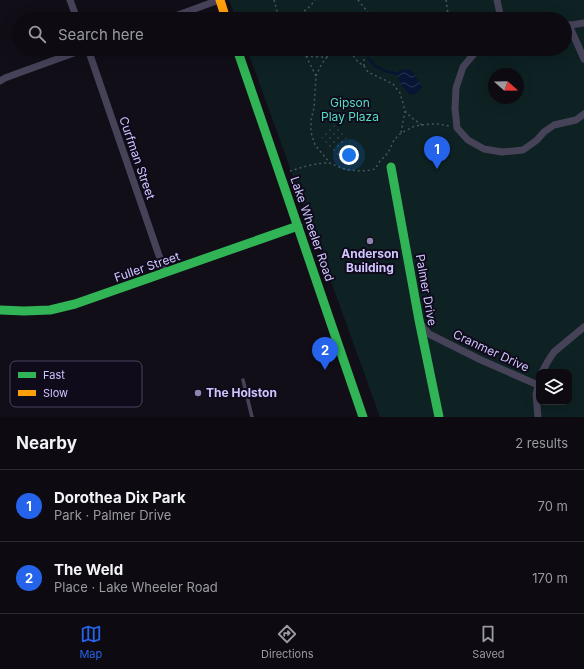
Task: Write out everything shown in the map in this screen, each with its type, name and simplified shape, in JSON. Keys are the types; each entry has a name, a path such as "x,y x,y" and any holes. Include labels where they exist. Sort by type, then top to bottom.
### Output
{"street":[{"path":"70,0 74,12"},
{"path":"186,12 219,0 223,12"},
{"path":"497,0 500,12"},
{"path":"572,24 584,23"},
{"path":"572,35 584,59"},
{"path":"0,81 66,56"},
{"name":"Curfman Street","path":"88,56 165,273"},
{"name":"Lake Wheeler Road","path":"239,56 363,417"},
{"path":"472,56 463,67 456,88 455,108 457,128 468,140 478,146 484,149 502,152 523,150 554,125 576,120 584,114"},
{"name":"Palmer Drive","path":"391,167 418,320 440,417"},
{"name":"Fuller Street","path":"0,310 50,310 75,304 298,226"},
{"name":"Cranmer Drive","path":"418,320 428,334 481,360 536,382"},
{"path":"544,369 554,352 584,327"},
{"path":"537,405 538,417"}],"lane":[{"path":"242,380 252,417"}],"path":[{"path":"274,0 277,12"},
{"path":"304,12 315,0"},
{"path":"358,0 368,12"},
{"path":"446,0 448,12"},
{"path":"306,56 327,56"},
{"path":"306,56 316,76"},
{"path":"327,56 316,76 311,132 315,145 330,163"},
{"path":"354,56 368,72 393,84 400,93 405,111 401,133"},
{"path":"364,66 365,56"},
{"path":"405,111 422,125"},
{"path":"280,174 311,165 330,163 353,171 368,171 375,169 388,153 394,140 401,133 415,126 438,124 457,128"}],"green space":[{"name":"Gipson Play Plaza","path":"229,0 584,0 584,417 380,417 250,56 572,56 572,12 233,12"},
{"path":"335,125 353,146 339,158 321,137"}],"water":[{"path":"410,69 422,87 419,92 412,95 410,95 403,87 398,78 398,71"}],"waterway":[{"path":"368,58 375,66 385,71 398,74"}],"traffic: fast":[{"path":"239,56 363,417"},
{"path":"391,167 419,320 439,417"},
{"path":"0,310 50,310 75,304 298,226"}],"traffic: slow":[{"path":"220,0 224,12"}],"place":[{"name":"Dorothea Dix Park","path":"437,169"},
{"name":"Anderson Building","path":"370,241"},
{"name":"The Weld","path":"325,370"},
{"name":"The Holston","path":"198,393"}]}
